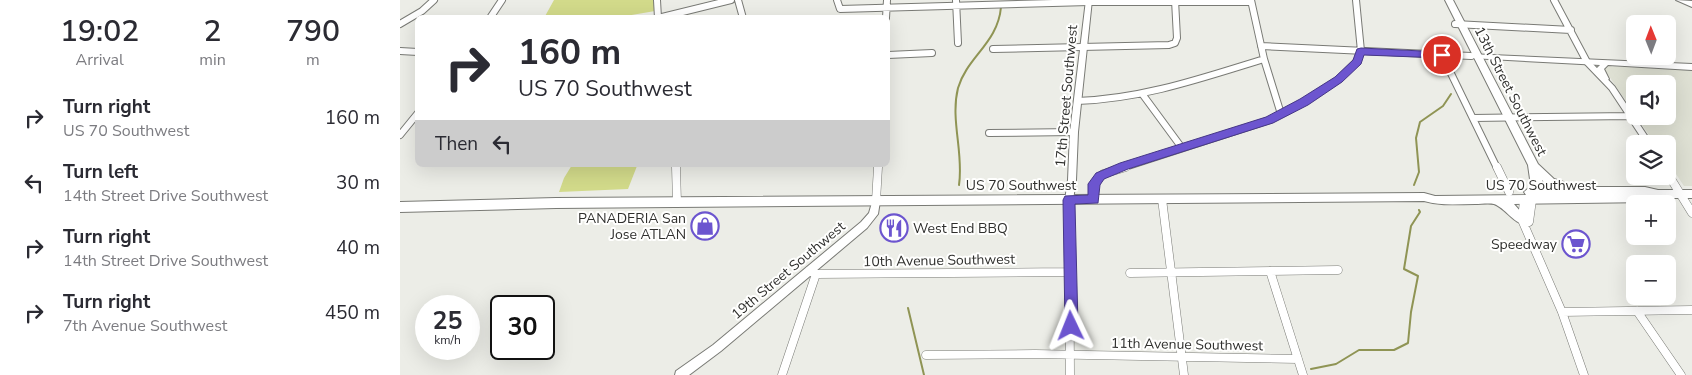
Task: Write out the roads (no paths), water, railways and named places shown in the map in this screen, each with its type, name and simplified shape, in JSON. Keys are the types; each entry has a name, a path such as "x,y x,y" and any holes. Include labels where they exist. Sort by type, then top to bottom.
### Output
{"highway":[{"path":"1681,0 1692,3"},
{"path":"1687,0 1692,3"}],"main road":[{"name":"13th Street Southwest","path":"1443,0 1458,24 1506,118 1533,165 1537,181 1529,196"},
{"name":"13th Street Southwest","path":"1449,0 1458,24"},
{"name":"13th Street Southwest","path":"1506,118 1526,168 1529,196"},
{"path":"1533,165 1550,182 1562,187 1609,188 1620,191"},
{"name":"US 70 Southwest","path":"400,207 1094,199 1424,197 1435,200 1496,200 1529,196 1620,191 1692,194"},
{"name":"US 70 Southwest","path":"1424,197 1431,193 1509,192 1529,196 1651,198 1658,194"},
{"path":"1496,200 1510,207 1524,222"}],"street":[{"path":"415,15 434,0"},
{"path":"492,15 502,0"},
{"path":"657,0 658,15"},
{"path":"670,15 731,0"},
{"path":"738,0 742,15"},
{"path":"838,0 840,9 956,3 1251,1 1264,59 1282,114"},
{"path":"886,15 887,0"},
{"path":"1094,199 1094,184 1103,174 1249,128 1304,102 1343,76 1357,61 1361,51 1356,0"},
{"path":"1554,0 1587,62 1604,79 1626,109"},
{"name":"17th Street Southwest","path":"1070,375 1069,200 1077,101 1089,1"},
{"path":"993,49 1169,45 1175,43 1177,38 1175,1"},
{"path":"956,3 958,43"},
{"path":"400,24 415,15"},
{"path":"1458,24 1571,30"},
{"path":"1261,46 1692,67"},
{"path":"400,51 415,52"},
{"path":"890,55 932,52"},
{"path":"1442,55 1509,192"},
{"path":"1077,101 1143,94 1264,59"},
{"path":"1604,79 1600,69 1606,63"},
{"path":"1143,94 1182,148"},
{"path":"1473,118 1626,116"},
{"path":"400,135 415,117"},
{"path":"989,133 1074,132"},
{"path":"676,167 677,203"},
{"name":"19th Street Southwest","path":"680,375 812,272 864,225 873,214 876,201 878,167"},
{"path":"1675,185 1692,213"},
{"name":"13th Street Southwest","path":"1524,222 1529,222 1529,196"},
{"path":"1162,199 1184,375"},
{"path":"1524,222 1562,312 1584,375"},
{"path":"1130,273 1338,270"},
{"path":"1270,271 1303,375"},
{"path":"782,375 812,272"},
{"name":"10th Avenue Southwest","path":"812,272 1069,272"},
{"path":"1562,312 1692,310"},
{"path":"1637,311 1681,375"},
{"name":"11th Avenue Southwest","path":"926,355 1298,359"}],"waterway":[{"path":"959,185 960,161 955,112 958,88 968,67 994,30 999,20 1001,7"},
{"path":"1414,185 1419,172 1416,138 1420,122 1443,106 1451,94"},
{"path":"1311,369 1336,364 1359,350 1394,350 1408,343 1411,312 1418,276 1404,269 1411,226 1420,212 1419,210"},
{"path":"908,308 924,375"}],"place":[{"name":"PANADERIA San Jose ATLAN","path":"705,226"},
{"name":"West End BBQ","path":"894,228"},
{"name":"Speedway","path":"1576,244"}]}
